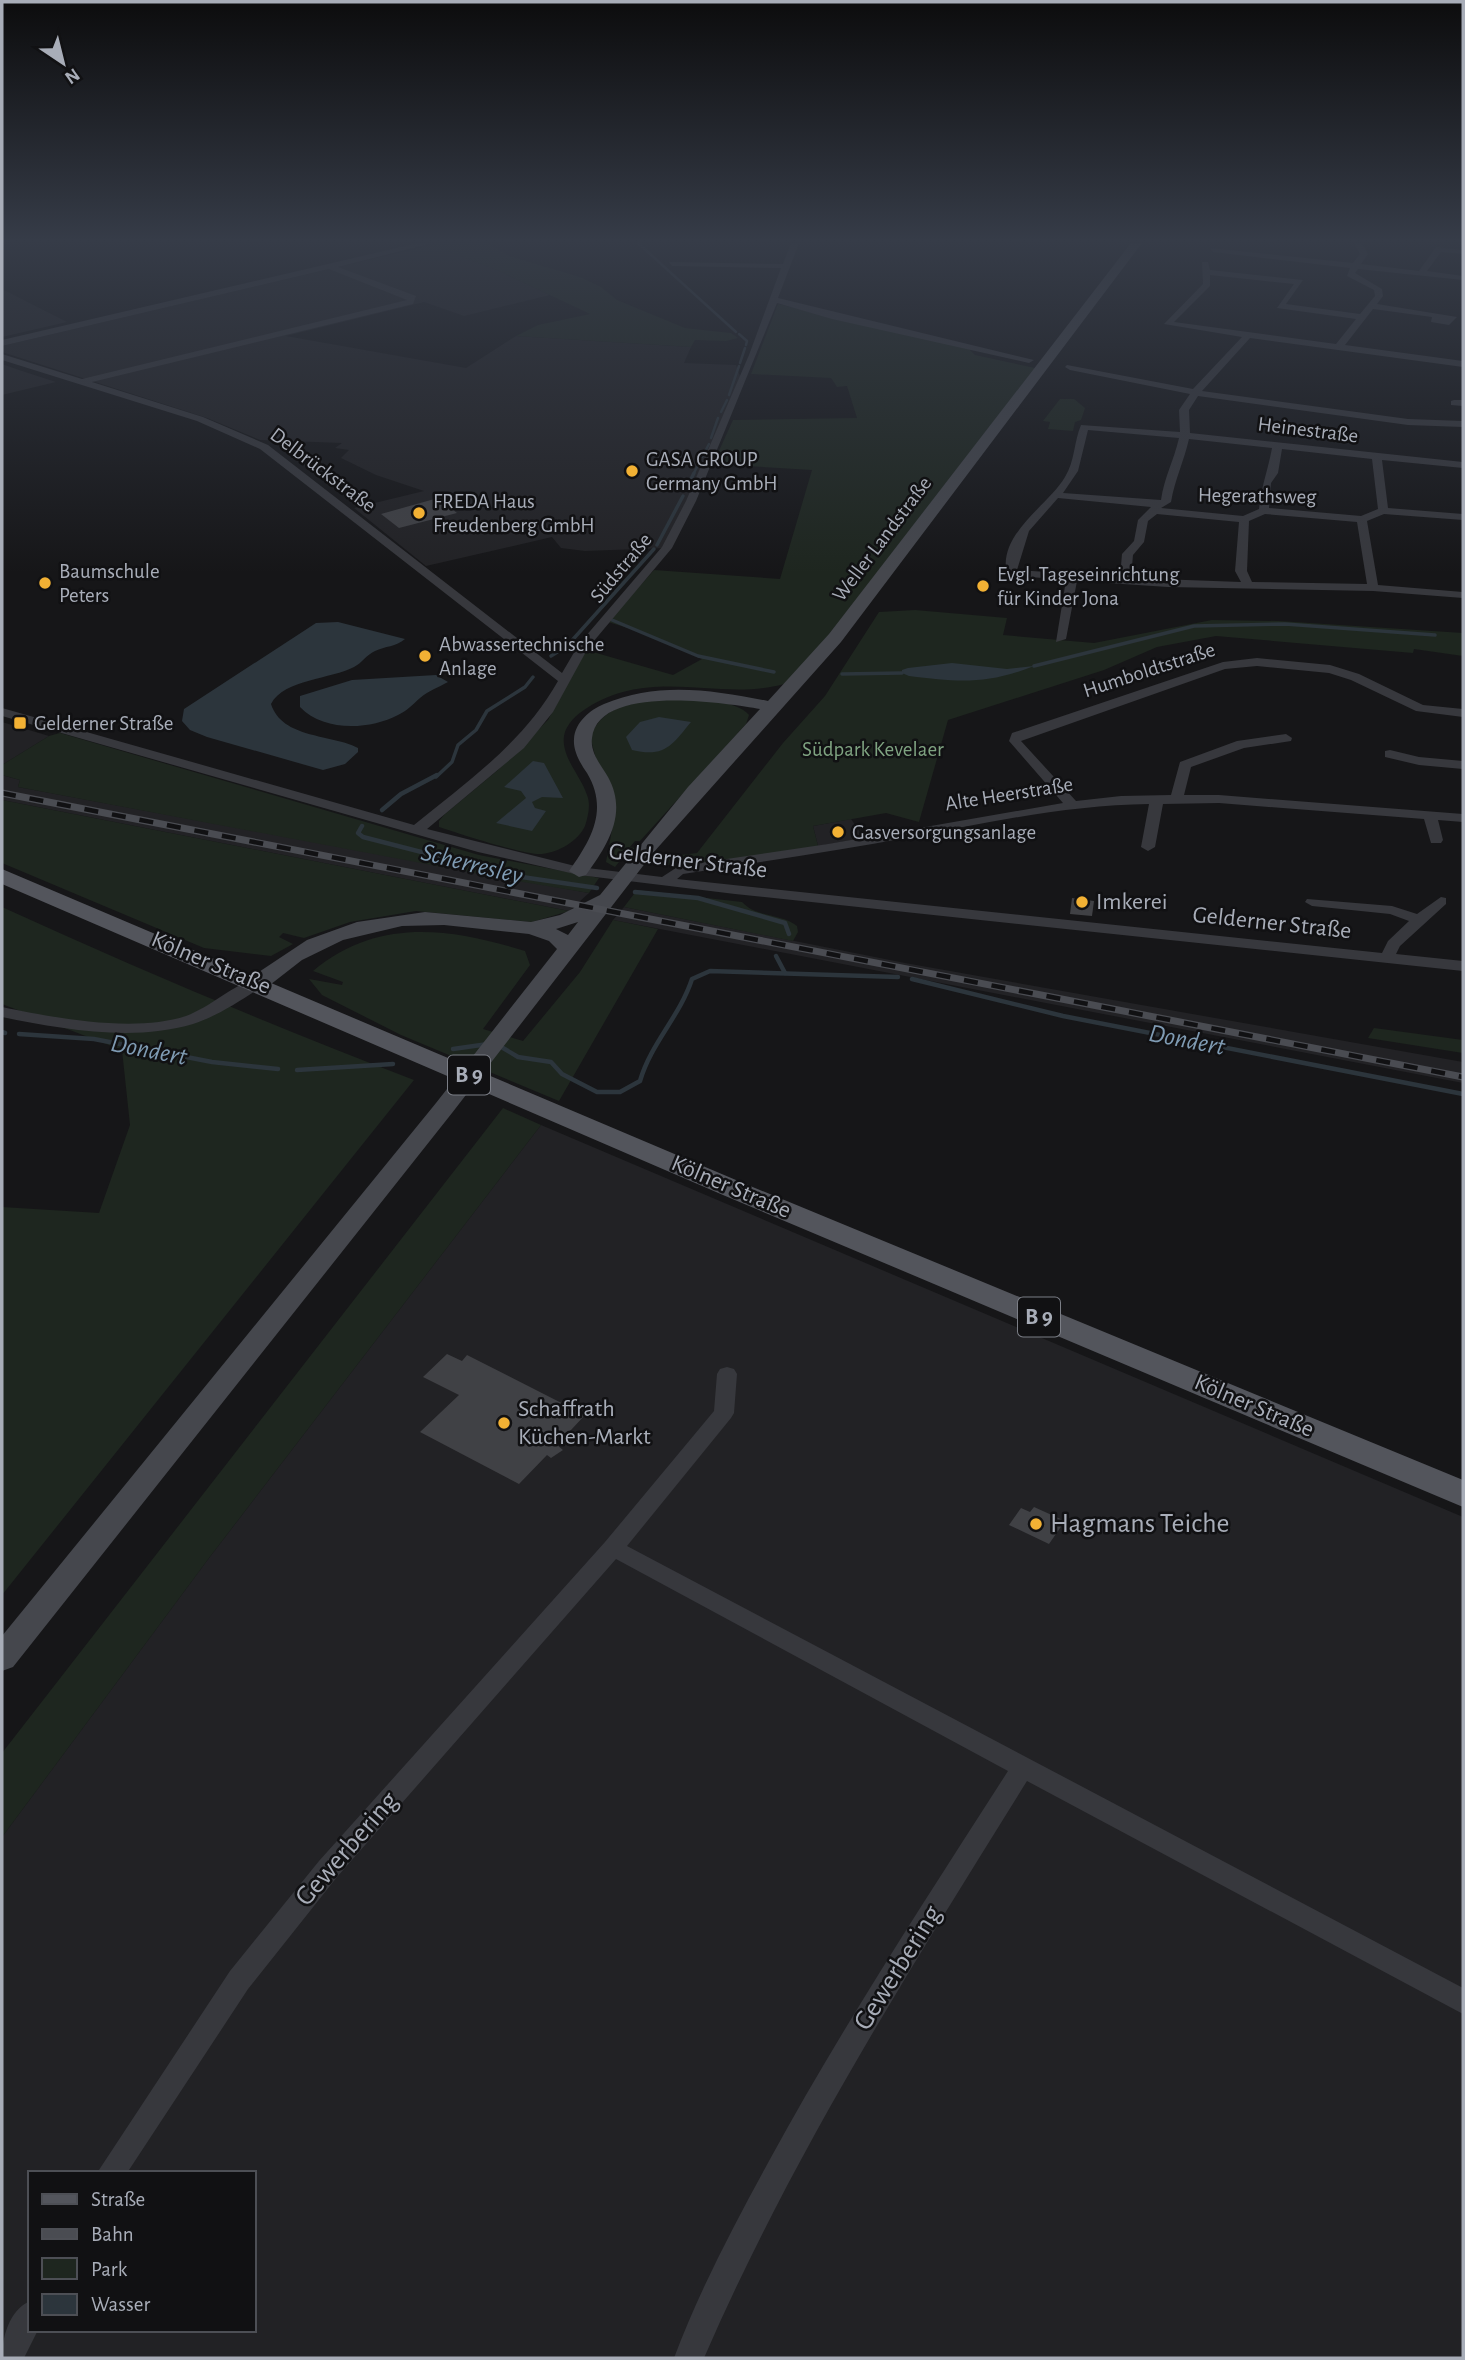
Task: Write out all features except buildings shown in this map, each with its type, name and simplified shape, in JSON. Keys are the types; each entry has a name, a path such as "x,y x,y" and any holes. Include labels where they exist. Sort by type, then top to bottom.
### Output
{"main road":[{"name":"Weller Landstraße","path":"2,1658 444,1108 646,849 695,791 835,638 1053,353"},
{"path":"579,871 601,838 609,814 603,784 583,747 584,732 594,717 632,699 668,694 715,696 774,707"},
{"name":"Kölner Straße","path":"2,876 258,983 742,1192 1463,1494"},
{"path":"531,928 567,920 612,893"},
{"path":"258,983 289,972 334,945 389,922 424,918 531,928 556,937 569,950"},
{"path":"481,923 509,936 569,950"}],"street":[{"path":"82,382 200,353"},
{"name":"Südstraße","path":"417,830 519,745 547,712 583,647 601,623 667,548 691,501 754,353"},
{"path":"998,353 1029,360"},
{"path":"1125,581 1128,554 1139,542 1143,520 1166,502 1170,475 1178,464 1185,433 1184,410 1231,353"},
{"path":"1378,353 1463,364"},
{"name":"Delbrückstraße","path":"2,357 200,419 264,447 565,681"},
{"path":"1070,367 1197,393 1408,422 1463,424"},
{"name":"Heinestraße","path":"1463,465 1377,458 1185,433 1084,426 1073,471 1055,495 1022,529 1011,573 1125,581 1373,587 1463,595"},
{"path":"1264,511 1266,483 1273,473 1277,446"},
{"path":"1377,458 1383,511"},
{"name":"Hegerathsweg","path":"1055,495 1152,503 1156,509 1244,519 1264,511 1362,519 1383,511 1463,517"},
{"path":"1244,519 1241,571 1248,585"},
{"path":"1362,519 1361,542 1368,556 1373,587"},
{"path":"1060,639 1072,577"},
{"name":"Humboldtstraße","path":"1072,804 1020,749 1015,741 1017,736 1223,666 1257,663 1330,669 1420,708 1463,713"},
{"name":"Gelderner Straße","path":"2,712 483,849 579,871 1463,966"},
{"path":"1177,797 1185,765 1242,744 1286,738"},
{"path":"1390,754 1419,761 1463,765"},
{"name":"Alte Heerstraße","path":"666,881 679,870 828,848 887,835 1072,804 1177,797 1463,818"},
{"path":"1148,847 1157,798"},
{"path":"1430,816 1436,840"},
{"path":"1387,958 1393,944 1441,901"},
{"name":"Gelderner Straße","path":"1311,902 1392,911 1419,920"},
{"path":"2,1012 50,1020 143,1028 164,1026 208,1012 258,983"},
{"name":"Gewerbering","path":"112,2171 239,1980 311,1890 613,1548 724,1413 727,1374"},
{"path":"613,1548 1022,1769 1463,2002"},
{"name":"Gewerbering","path":"689,2358 763,2195 860,2029 1022,1769"},
{"path":"8,2358 28,2320"}],"shaded area":[{"path":"6,353 382,353 466,368 489,353 688,353 684,363 736,365 741,379 667,548 585,551 561,548 552,537 426,566 354,508 424,491 376,475 341,458 349,450 335,448 342,443 260,440 207,418"},
{"path":"2,364 19,370 56,382 2,395"},
{"path":"2,722 49,736 2,765"},
{"path":"2,775 20,780 18,787 589,893 569,911 2,800"},
{"path":"851,819 864,838 818,846 813,826"},
{"path":"624,907 905,963 1463,1062 1463,1083 613,920"},
{"path":"541,1125 1463,1517 1463,2358 2,2358 2,1837 209,1558"}],"green space":[{"path":"759,353 973,353 1035,368 817,650 787,682 760,688 636,689 612,696 583,710 567,727 564,744 568,759 587,795 588,814 585,826 578,836 555,851 534,854 439,827 439,821 445,814 498,770 548,720 586,650 673,675 702,659 641,632 608,622 654,570 780,579 812,470 713,464 733,420 857,418 847,386 837,387 831,378 751,374"},
{"path":"1060,399 1074,399 1085,408 1081,420 1075,422 1073,431 1048,429 1050,422 1043,421"},
{"name":"Südpark Kevelaer","path":"915,610 1007,618 1003,635 1094,643 1212,620 1279,621 1463,633 1463,656 1414,649 1413,653 1216,636 1157,647 1104,670 948,720 919,822 886,813 813,826 818,846 675,869 675,866 623,857 615,867 606,862 613,824 590,736 604,717 628,705 685,699 723,703 739,708 749,715 746,724 640,841 635,841 630,847 672,856 697,853 783,743 825,696 879,612"},
{"path":"60,733 479,855 599,878 589,893 511,880 18,787 20,780 2,775 2,765 49,736"},
{"path":"2,800 569,911 532,922 416,911 350,922 304,938 283,933 279,937 293,944 271,956 204,948 2,863"},
{"path":"637,890 742,902 755,911 790,922 797,926 798,932 793,941 624,907"},
{"path":"2,907 207,997 414,1080 2,1595 2,1207 99,1213 130,1125 122,1050 2,1004"},
{"path":"613,920 658,929 559,1101 401,1035 322,995 309,979 342,985 343,982 313,971 338,954 363,942 389,935 442,933 525,951 530,965 483,1029 523,1041 580,972"},
{"path":"1374,1028 1463,1040 1463,1053 1368,1038"},
{"path":"503,1108 541,1125 209,1558 2,1837 2,1753"}],"water":[{"path":"338,622 405,639 398,644 379,649 345,671 286,689 271,704 286,724 297,730 358,748 358,752 345,764 323,770 207,737 190,730 182,721 184,709 316,623"},
{"path":"952,663 1007,669 1034,666 1001,676 972,680 926,678 902,673 902,670 908,668"},
{"path":"436,675 448,682 426,693 401,713 374,724 334,724 321,721 300,707 300,696 352,680"},
{"path":"659,717 691,722 667,748 652,752 632,750 626,737 640,722"},
{"path":"533,761 544,763 563,798 542,797 532,802 535,808 546,811 532,831 496,823 526,798 521,791 504,787"}],"waterway":[{"name":"Scherresley","path":"740,363 743,353"},
{"name":"Scherresley","path":"729,395 739,366"},
{"name":"Scherresley","path":"721,412 727,400"},
{"name":"Scherresley","path":"711,438 718,418"},
{"name":"Scherresley","path":"702,457 709,444"},
{"name":"Scherresley","path":"688,485 698,465"},
{"name":"Scherresley","path":"657,545 683,496"},
{"name":"Scherresley","path":"551,656 567,646 654,549"},
{"path":"612,620 698,656 774,672"},
{"path":"1034,666 1194,626 1285,624 1435,635"},
{"path":"842,674 902,673"},
{"name":"Scherresley","path":"436,777 452,762 458,745 476,730 487,711 525,687 533,677"},
{"name":"Scherresley","path":"382,810 401,794 437,775"},
{"name":"Scherresley","path":"362,826 358,833 363,837 515,876 597,888"},
{"name":"Scherresley","path":"635,892 698,898 785,923 789,934"},
{"name":"Scherresley","path":"776,956 785,973"},
{"name":"Dondert","path":"498,1045 518,1057 551,1062 562,1074 597,1092 620,1092 640,1081 651,1054 692,979 710,971 898,977"},
{"name":"Dondert","path":"912,979 1063,1016 1463,1094"},
{"name":"Dondert","path":"19,1034 94,1039 212,1062 278,1069"},
{"name":"Dondert","path":"453,1049 488,1044"},
{"name":"Dondert","path":"297,1070 393,1064"}],"railway":[{"path":"2,793 1463,1077"}],"place":[{"name":"GASA GROUP Germany GmbH","path":"632,471"},
{"name":"FREDA Haus Freudenberg GmbH","path":"419,513"},
{"name":"Baumschule Peters","path":"45,583"},
{"name":"Evgl. Tageseinrichtung für Kinder Jona","path":"983,586"},
{"name":"Abwassertechnische Anlage","path":"425,656"},
{"name":"Gelderner Straße","path":"20,723"},
{"name":"Gasversorgungsanlage","path":"838,832"},
{"name":"Imkerei","path":"1082,902"},
{"name":"Schaffrath Küchen-Markt","path":"504,1423"},
{"name":"Hagmans Teiche","path":"1036,1524"}]}
